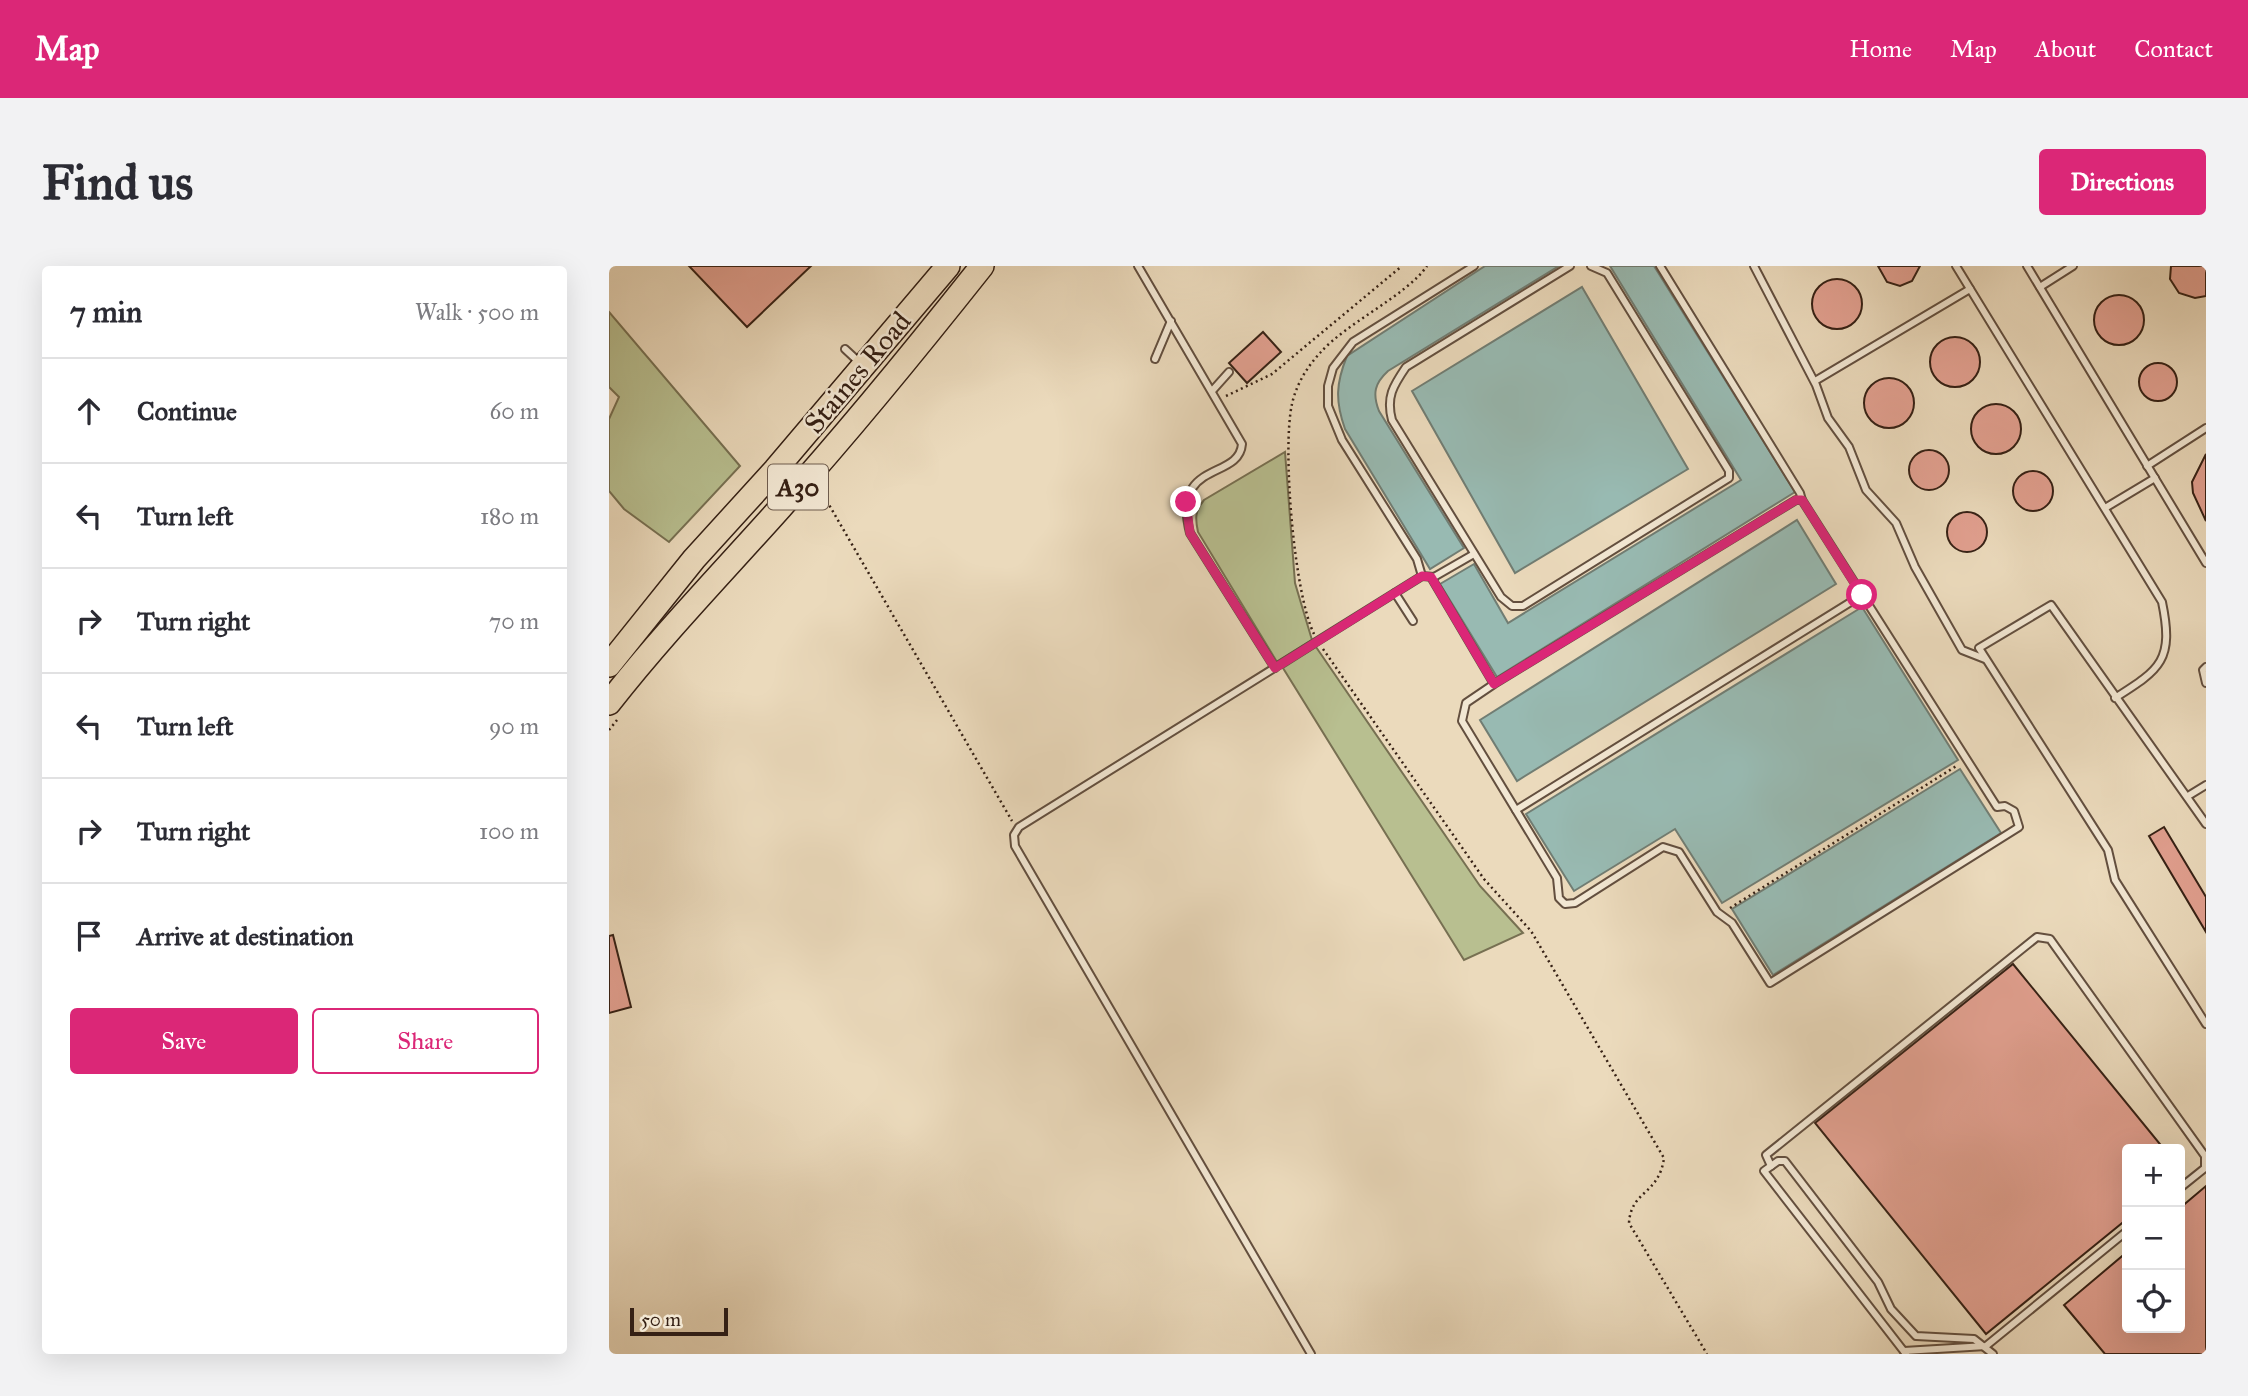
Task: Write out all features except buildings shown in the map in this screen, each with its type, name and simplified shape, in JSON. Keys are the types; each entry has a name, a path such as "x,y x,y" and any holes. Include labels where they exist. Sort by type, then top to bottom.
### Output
{"highway":[{"name":"Staines Road","path":"609,665 694,559 948,266"},
{"name":"Staines Road","path":"609,703 698,596 780,508 898,372 982,266"}],"lane":[{"path":"1138,266 1242,444 1235,459 1198,480 1186,502 1186,517 1190,533 1275,668"},
{"path":"1422,576 1417,559 1342,440 1328,406 1328,386 1333,368 1353,342 1474,266"},
{"path":"1570,266 1406,367 1392,386 1388,404 1392,420 1474,554 1501,597 1512,606 1523,606 1729,478 1729,471 1607,274 1591,266"},
{"path":"1660,266 1965,761 1997,807 2005,806 2014,811 2019,820 2019,827 2015,832 1770,983 1732,923 1721,914 1679,852 1663,847 1575,903 1565,904 1559,898 1557,878 1462,721 1466,703 1494,684 1784,507 1796,500 1802,500"},
{"path":"1754,266 1815,382 1828,418 1849,447 1866,490 1896,523 1915,567 1962,650 1987,660"},
{"path":"1956,266 2162,602 2167,638 2161,661 2152,675 2115,698"},
{"path":"2027,266 2206,563"},
{"path":"2039,287 2073,266"},
{"path":"1815,382 1970,289"},
{"path":"1155,359 1171,321"},
{"path":"845,349 864,366"},
{"path":"1212,391 1229,372"},
{"path":"2147,466 2206,428"},
{"path":"2105,508 2155,478"},
{"path":"1311,1354 1016,846 1017,829 1422,576 1431,577 1474,554"},
{"path":"1431,577 1494,684"},
{"path":"1395,593 1413,621"},
{"path":"1516,810 1862,595"},
{"path":"2206,824 2051,605 1979,648 2108,850 2115,880 2206,1024"},
{"path":"2206,667 2203,670 2206,683"},
{"path":"2188,796 2206,785"},
{"path":"1771,1166 1766,1155 2037,937 2050,939 2205,1156 2205,1168 2185,1184"},
{"path":"1993,1354 1986,1346 1974,1339 1916,1336 1891,1308 1878,1282 1785,1161 1778,1161 1764,1171 1905,1352 1986,1346 2122,1235"}],"path":[{"path":"1217,400 1272,374 1402,266"},
{"path":"1427,266 1322,349 1302,378 1293,400 1288,421 1289,451 1296,567 1303,603 1318,641 1484,878 1531,931 1664,1158 1661,1177 1632,1204 1629,1223 1707,1354"},
{"path":"824,496 937,696 1017,829"},
{"path":"1721,914 1965,761"}],"green space":[{"path":"609,312 740,466 669,542 624,509 609,491 609,419 619,397 609,387"},
{"path":"1285,452 1295,583 1312,640 1277,662 1198,532 1196,519 1197,511 1204,500"},
{"path":"1316,647 1480,886 1523,933 1464,960 1283,668"}],"water":[{"path":"1485,266 1559,266 1388,371 1376,389 1379,411 1464,548 1430,569 1345,429 1338,401 1339,384 1347,356"},
{"path":"1610,266 1654,266 1795,492 1497,677 1440,584 1474,564 1508,623 1741,480"},
{"path":"1582,287 1688,469 1515,573 1412,391"},
{"path":"1797,520 1836,584 1517,781 1480,720"},
{"path":"1862,607 1958,760 1722,903 1675,829 1574,891 1526,814"},
{"path":"1960,769 2001,833 1773,975 1732,909"}],"route":[{"path":"1186,502 1190,533 1275,668 1422,576 1431,577 1494,684 1796,500 1802,500 1862,595"}]}
